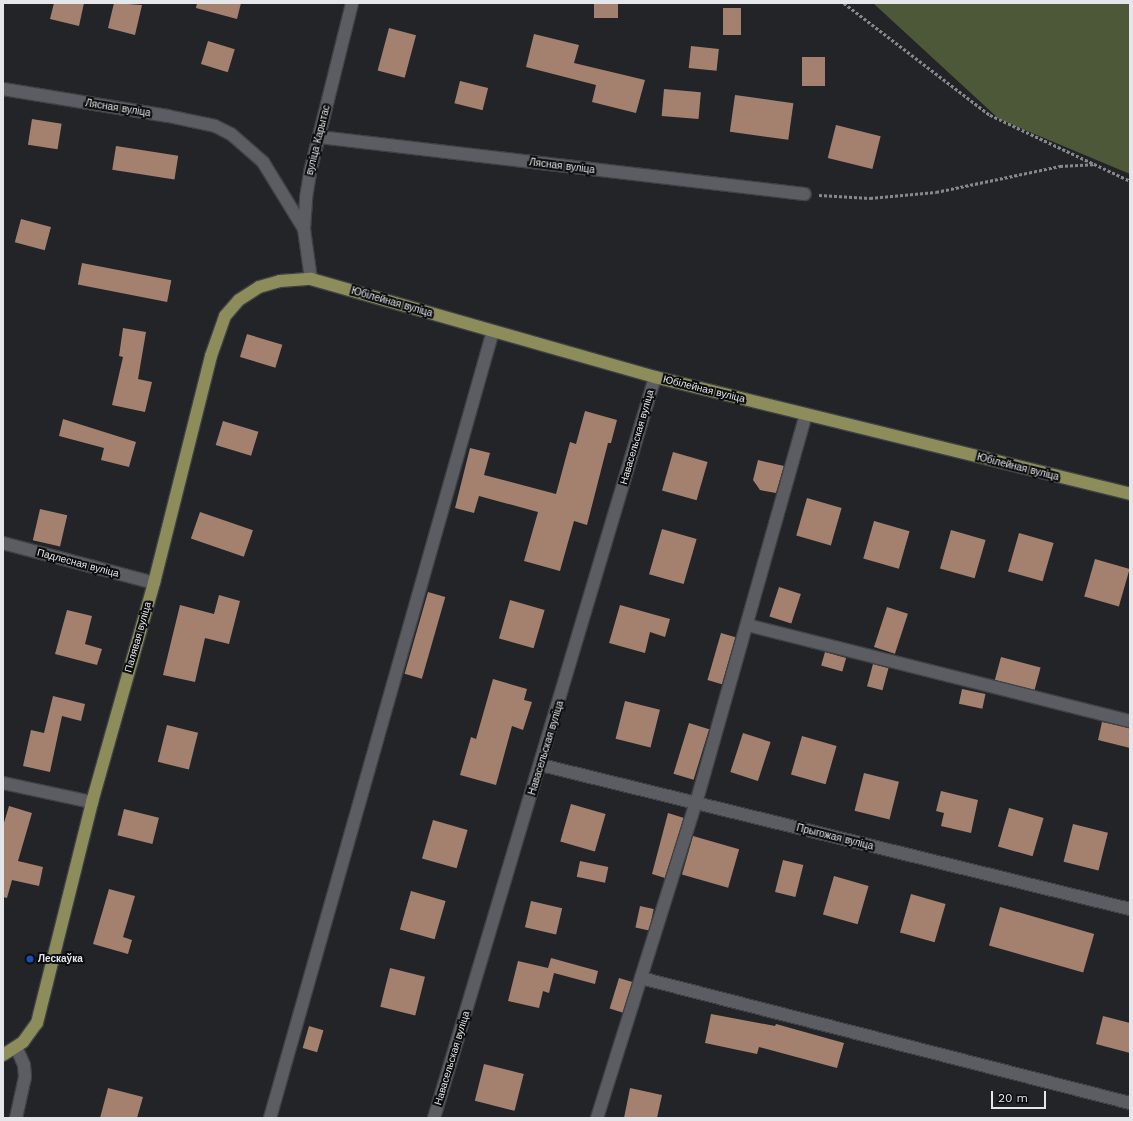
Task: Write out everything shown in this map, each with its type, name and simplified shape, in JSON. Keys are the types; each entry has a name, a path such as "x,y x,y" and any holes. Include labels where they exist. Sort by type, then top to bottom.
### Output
{"main road":[{"name":"Юбілейная вуліца","path":"280,281 311,279 654,377 1130,494"},
{"name":"Палявая вуліца","path":"16,1047 37,1023 92,802 154,583 212,356 225,316 239,300 259,287 280,281"},
{"path":"3,1054 16,1047"}],"street":[{"name":"вуліца Карытас","path":"311,279 304,229 310,172 352,3"},
{"name":"Лясная вуліца","path":"3,89 192,120 231,134 263,162 304,229"},
{"name":"Лясная вуліца","path":"319,137 805,194"},
{"path":"270,1118 493,331"},
{"name":"Навасельская вуліца","path":"437,1117 654,377"},
{"path":"597,1118 696,802 806,414"},
{"name":"Падлесная вуліца","path":"3,543 154,583"},
{"path":"746,625 1130,721"},
{"name":"Прыгожая вуліца","path":"541,765 1130,909"},
{"path":"3,783 92,802"},
{"path":"641,978 1130,1103"},
{"path":"16,1047 24,1065 25,1077 16,1118"}],"path":[{"path":"844,3 990,115 1130,181"},
{"path":"805,194 870,198 936,192 1060,166 1095,164"}],"green space":[{"path":"873,3 1130,3 1130,174 999,119"}],"building":[{"path":"54,3 84,3 79,26 50,19"},
{"path":"114,3 142,5 135,35 108,28"},
{"path":"197,3 241,3 237,19 196,8"},
{"path":"594,3 618,3 618,18 594,18"},
{"path":"723,8 741,8 741,35 723,35"},
{"path":"389,28 416,35 405,78 378,71"},
{"path":"534,34 579,45 574,63 645,80 636,113 592,102 596,85 526,67"},
{"path":"208,41 235,49 228,72 201,64"},
{"path":"691,46 719,49 717,71 689,68"},
{"path":"802,57 825,57 825,86 802,86"},
{"path":"460,81 488,88 483,110 454,103"},
{"path":"664,89 701,92 699,119 662,116"},
{"path":"735,95 793,103 788,140 730,132"},
{"path":"32,119 62,124 58,149 28,145"},
{"path":"836,125 881,136 872,169 828,158"},
{"path":"116,146 178,156 174,180 112,170"},
{"path":"21,219 51,227 45,250 15,242"},
{"path":"82,263 171,280 167,302 78,285"},
{"path":"123,328 146,332 138,379 152,382 145,412 112,405 123,357 119,356"},
{"path":"247,334 282,345 275,368 240,357"},
{"path":"585,411 617,420 611,443 608,443 587,525 574,521 560,571 524,561 538,512 479,496 474,513 455,508 470,448 490,453 484,475 556,494 570,442 576,444"},
{"path":"63,419 136,442 129,467 101,460 104,448 59,436"},
{"path":"223,421 258,432 251,456 216,445"},
{"path":"673,452 708,462 697,500 662,490"},
{"path":"758,460 784,466 776,493 760,490 753,480"},
{"path":"807,498 842,508 831,545 796,535"},
{"path":"40,509 67,515 60,546 33,540"},
{"path":"200,512 253,530 244,557 191,538"},
{"path":"874,521 910,531 899,569 863,558"},
{"path":"662,529 697,539 684,584 649,574"},
{"path":"951,530 986,540 975,578 940,568"},
{"path":"1019,533 1054,543 1043,581 1008,571"},
{"path":"1095,559 1130,569 1119,606 1084,596"},
{"path":"779,587 801,594 791,624 769,616"},
{"path":"428,592 445,597 422,679 405,674"},
{"path":"219,595 240,601 229,644 205,638 195,682 163,675 180,605 214,614"},
{"path":"510,600 545,610 534,648 499,638"},
{"path":"620,605 670,619 665,637 650,632 645,653 609,643"},
{"path":"887,607 908,614 895,654 874,647"},
{"path":"67,610 92,616 85,644 102,649 97,665 55,654"},
{"path":"721,633 735,637 722,684 707,680"},
{"path":"825,652 846,658 842,672 821,665"},
{"path":"1001,657 1041,668 1034,691 995,680"},
{"path":"873,664 888,668 883,690 867,686"},
{"path":"493,679 527,689 524,700 532,702 523,730 512,726 496,785 460,775 471,737 476,739"},
{"path":"962,689 985,694 982,709 959,704"},
{"path":"53,696 85,704 81,721 62,716 50,772 23,766 31,730 44,733"},
{"path":"625,701 660,710 650,748 616,739"},
{"path":"1102,722 1130,728 1130,748 1098,740"},
{"path":"689,723 709,729 694,780 674,774"},
{"path":"167,725 198,733 189,770 158,762"},
{"path":"743,733 771,742 758,781 730,772"},
{"path":"802,736 837,746 826,784 791,774"},
{"path":"864,773 899,782 889,820 855,811"},
{"path":"941,791 978,800 971,833 941,826 944,813 936,811"},
{"path":"571,804 606,814 595,851 560,841"},
{"path":"9,806 32,813 18,861 43,867 39,886 12,880 7,898 3,897 3,826"},
{"path":"1009,808 1044,818 1033,856 998,846"},
{"path":"124,809 159,818 152,844 117,835"},
{"path":"668,813 684,818 665,878 652,874"},
{"path":"433,820 468,830 457,868 422,858"},
{"path":"1073,824 1108,833 1098,871 1064,862"},
{"path":"693,836 739,849 728,888 682,874"},
{"path":"783,860 803,865 795,897 775,892"},
{"path":"580,861 608,867 605,883 577,877"},
{"path":"834,876 869,886 858,924 823,914"},
{"path":"109,889 135,896 123,937 132,940 128,954 93,944"},
{"path":"411,891 446,901 435,939 400,929"},
{"path":"911,894 946,904 935,942 900,932"},
{"path":"531,901 562,908 556,935 525,927"},
{"path":"640,906 654,909 649,930 635,928"},
{"path":"1000,907 1094,934 1083,972 989,945"},
{"path":"551,958 598,971 595,984 554,973 549,993 543,991 539,1008 508,1001 518,961 548,968"},
{"path":"390,968 425,977 415,1016 380,1007"},
{"path":"619,978 632,982 623,1013 610,1009"},
{"path":"711,1014 775,1026 776,1024 844,1043 837,1068 759,1047 757,1054 705,1043"},
{"path":"1103,1016 1130,1023 1130,1053 1096,1044"},
{"path":"309,1026 323,1030 317,1052 303,1048"},
{"path":"484,1064 524,1074 515,1111 475,1101"},
{"path":"108,1088 143,1097 137,1118 100,1118"},
{"path":"630,1088 662,1095 657,1118 624,1118"}],"place":[{"name":"Лескаўка","path":"30,959"}]}
